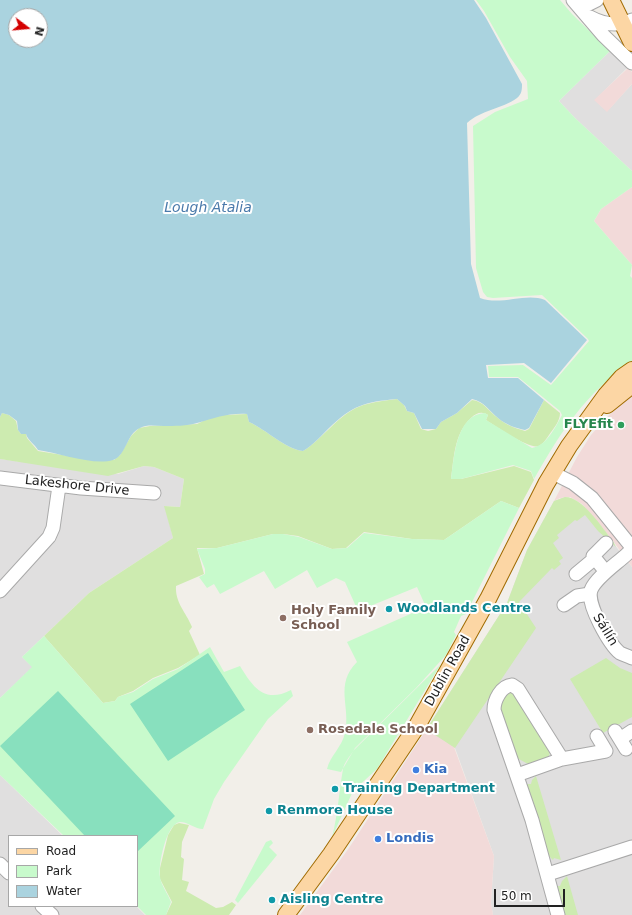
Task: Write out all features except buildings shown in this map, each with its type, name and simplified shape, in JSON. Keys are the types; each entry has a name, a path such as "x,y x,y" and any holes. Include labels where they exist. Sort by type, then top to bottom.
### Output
{"main road":[{"path":"611,0 628,23 632,43"},
{"name":"Dublin Road","path":"286,915 332,854 417,726 488,599 553,472 569,446 606,395 622,377 632,370"},
{"name":"Dublin Road","path":"591,416 632,385"}],"street":[{"path":"573,1 589,4 597,0"},
{"path":"573,1 603,35 632,63"},
{"path":"586,16 602,23 628,23"},
{"path":"553,472 587,493 631,549 592,587 590,594 576,596 564,605"},
{"name":"Lakeshore Drive","path":"0,478 59,486 154,493"},
{"path":"0,591 49,537 53,528 59,486"},
{"path":"576,574 594,558 593,554 606,543"},
{"path":"594,558 606,572"},
{"name":"Sáilín","path":"590,594 590,602 593,613 611,641 619,652 632,658"},
{"path":"558,915 548,874 518,775 494,710 497,697 509,686 516,686 562,760"},
{"path":"620,739 632,731"},
{"path":"518,775 562,760 606,751 597,736"},
{"path":"548,874 632,847"},
{"path":"0,864 8,872"},
{"path":"43,907 52,915"}],"shaded area":[{"path":"610,51 628,67 595,100 607,111 632,84 632,171 559,101"},
{"path":"628,68 632,72 632,84 607,112 594,100"},
{"path":"632,187 632,265 594,221 601,209"},
{"path":"632,395 632,567 613,541 582,504 570,497 560,498 554,501 577,457 591,435 607,417"},
{"path":"0,459 118,474 144,466 154,467 184,479 180,507 165,506 173,538 89,593 22,657 33,667 0,698"},
{"path":"565,497 603,530 632,567 632,915 493,915 491,903 494,856 455,748 424,733 507,603 527,550 554,501"},
{"path":"424,733 432,733 454,747 494,856 491,903 493,915 300,915 349,848"},
{"path":"0,775 62,835 8,835 8,907 137,907 145,915 0,915"}],"green space":[{"path":"476,0 560,0 572,14 610,51 559,101 632,171 632,187 601,209 594,221 632,265 630,276 632,278 632,361 601,386 576,414 534,479 531,471 513,465 461,479 451,479 458,438 462,429 475,415 485,413 488,415 486,420 532,448 546,440 562,415 560,411 518,377 489,377 488,366 523,365 551,385 589,341 542,295 493,298 487,297 483,292 476,268 473,126 495,112 528,99 527,81 510,57 484,11"},
{"path":"397,399 404,405 407,411 414,413 421,429 428,431 436,429 441,422 457,413 472,400 480,402 504,423 525,431 529,429 544,400 560,413 560,416 545,441 539,446 528,444 504,432 486,420 488,415 484,413 475,415 465,424 458,439 451,479 461,479 514,466 531,472 534,480 519,508 501,501 444,540 412,539 364,532 346,548 332,549 298,536 273,534 217,548 197,548 204,574 176,586 176,592 179,602 192,627 189,631 200,655 178,668 153,678 133,691 118,697 115,701 103,703 44,636 89,593 173,538 164,506 180,507 184,479 154,467 144,466 108,476 0,459 0,417 2,413 9,415 16,421 18,430 21,434 26,434 27,438 38,451 94,460 114,460 120,455 131,436 139,428 150,426 197,424 209,418 223,415 247,414 249,422 290,447 303,451 352,410 367,404"},
{"path":"565,497 572,498 585,507 598,521 616,547 598,531 585,515 577,521 575,520 557,535 559,538 553,543 563,558 559,561 561,564 554,570 552,568 519,602 536,628 455,748 432,733 424,733 507,603 527,550 554,501"},
{"path":"501,501 519,508 466,614 461,616 454,632 456,635 446,655 416,688 355,748 341,772 327,769 345,733 346,679 357,662 347,642 426,607 417,587 358,611 345,582 336,578 317,588 307,570 275,589 264,571 220,594 214,584 207,588 199,577 205,574 205,569 197,549 217,548 273,534 299,537 332,549 347,548 364,533 412,539 444,540"},
{"path":"44,636 103,703 115,701 118,697 133,692 153,679 178,669 210,647 224,672 240,666 255,687 266,694 282,694 291,690 293,696 268,719 224,782 214,799 203,829 180,822 175,824 167,837 160,864 160,877 171,902 166,915 146,915 138,907 138,835 63,835 0,775 0,698 32,667 22,657"},
{"path":"208,653 245,710 168,761 130,704"},
{"path":"606,658 620,668 632,673 632,717 603,733 570,679"},
{"path":"441,664 377,769 353,791 332,837 336,820 343,769 347,760 354,750"},
{"path":"58,691 175,816 138,851 138,835 84,835 0,746"},
{"path":"512,691 551,750 548,758 528,764 517,758 499,711 501,698"},
{"path":"536,776 561,860 554,858 553,860 548,855 527,786 527,784 531,784 532,780"},
{"path":"179,823 189,825 182,842 181,857 184,859 182,880 189,882 186,891 216,908 223,907 232,902 236,905 229,915 166,915 172,902 160,879 160,868 168,835 174,825"},
{"path":"271,840 273,843 269,847 277,855 238,903 235,900 266,842"},
{"path":"567,876 578,915 563,915 557,886 560,886 562,881"}],"water":[{"name":"Lough Atalia","path":"0,0 474,0 486,18 522,84 521,93 517,98 505,105 479,115 467,123 471,264 480,298 496,301 530,297 545,300 587,340 551,383 524,363 486,365 488,378 518,378 544,400 529,428 525,430 508,424 498,418 483,404 472,399 457,413 441,422 436,429 422,429 414,413 407,411 405,406 397,399 367,403 352,410 303,451 290,447 249,422 247,414 233,414 189,425 143,427 135,431 118,457 113,460 96,461 38,450 28,439 26,434 21,434 18,430 17,421 9,415 2,413 0,417"}],"place":[{"name":"FLYEfit","path":"621,425"},
{"name":"Woodlands Centre","path":"389,609"},
{"name":"Holy Family School","path":"283,618"},
{"name":"Rosedale School","path":"310,730"},
{"name":"Kia","path":"416,770"},
{"name":"Training Department","path":"335,789"},
{"name":"Renmore House","path":"269,811"},
{"name":"Londis","path":"378,839"},
{"name":"Aisling Centre","path":"272,900"}]}
